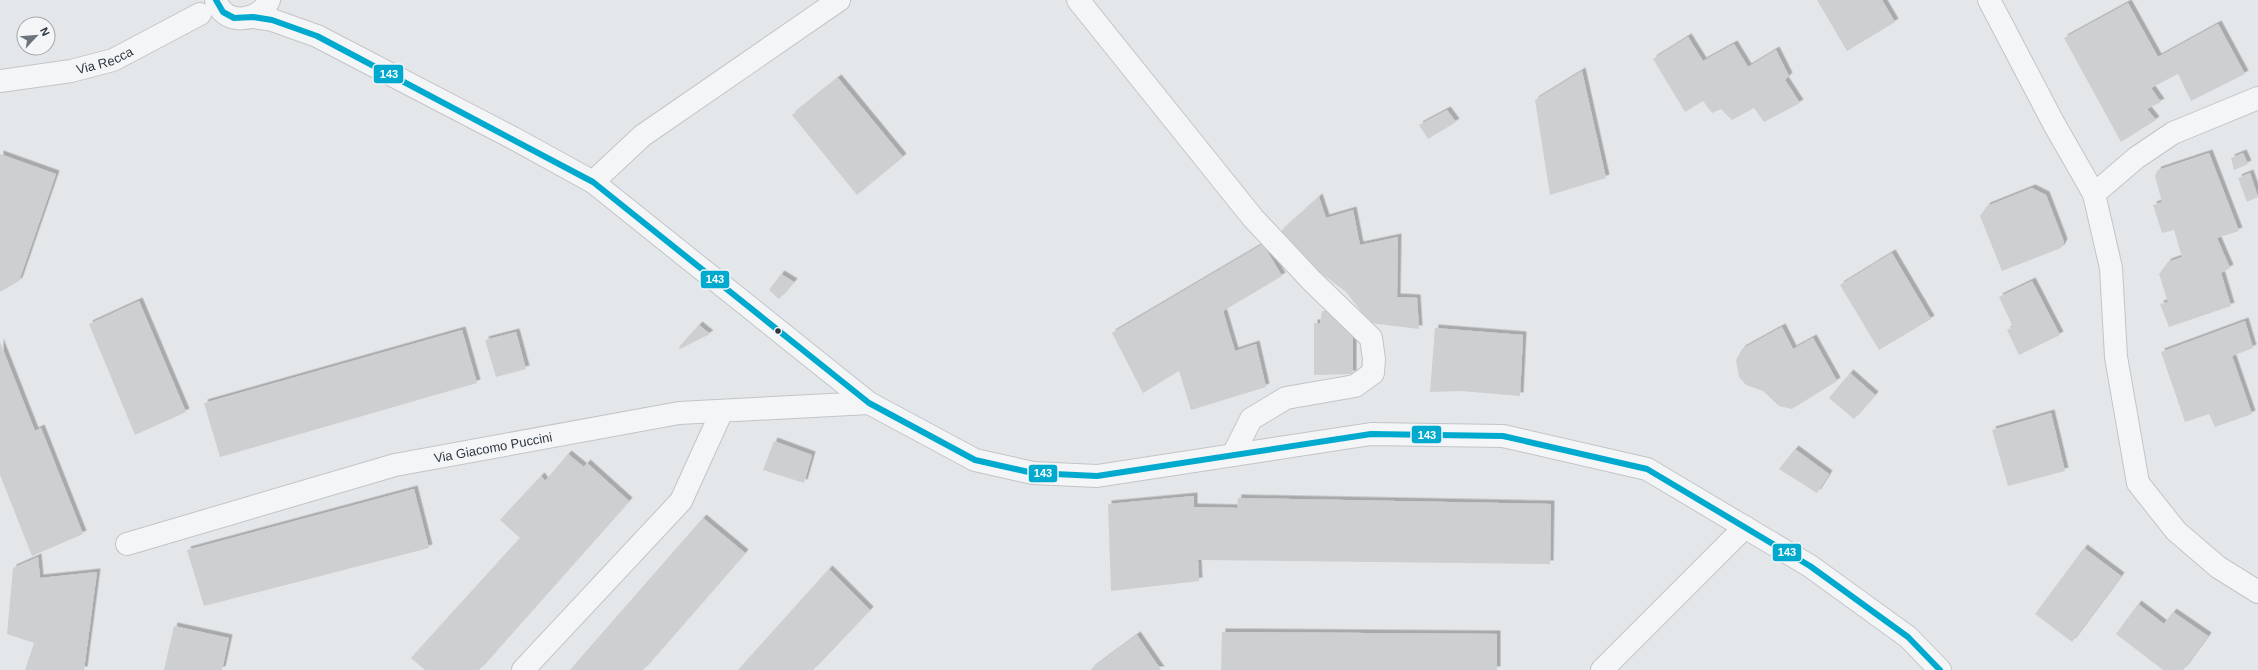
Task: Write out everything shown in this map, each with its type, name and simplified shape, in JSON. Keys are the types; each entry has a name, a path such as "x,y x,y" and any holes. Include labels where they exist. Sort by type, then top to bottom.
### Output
{"street":[{"path":"253,17 261,12 269,0"},
{"path":"277,0 317,36"},
{"path":"593,182 642,136 839,0"},
{"path":"1078,0 1253,218 1312,281 1371,338 1374,359 1373,373 1356,386 1286,398 1250,419 1233,455"},
{"path":"1989,0 2054,124 2094,194 2112,268 2116,357 2138,483 2176,531 2218,567 2258,592"},
{"path":"212,6 234,18 243,19 253,17 272,20 317,36 514,138 593,182 869,403 975,460 1033,473 1097,476 1371,434 1503,436 1647,469 1810,566 1908,637 1940,670"},
{"name":"Via Recca","path":"0,81 71,71 113,60 212,6"},
{"path":"2094,194 2136,158 2173,133 2258,98"},
{"name":"Via Giacomo Puccini","path":"127,544 395,465 679,413 869,403"},
{"path":"523,670 681,501 722,411"},
{"path":"1602,670 1745,527"}],"building":[{"path":"1817,0 1882,0 1895,22 1847,51"},
{"path":"2128,3 2158,57 2218,24 2245,74 2191,101 2178,74 2151,88 2161,102 2147,109 2156,120 2121,142 2064,38"},
{"path":"1688,37 1703,61 1734,44 1748,67 1776,50 1789,76 1785,80 1800,103 1764,122 1754,108 1732,120 1721,109 1712,113 1703,101 1685,112 1653,59"},
{"path":"1582,71 1606,178 1550,195 1535,100"},
{"path":"838,78 903,157 857,195 792,115"},
{"path":"1447,110 1456,122 1428,139 1419,125"},
{"path":"2209,153 2239,231 2217,238 2230,268 2221,273 2231,306 2169,327 2160,304 2168,302 2159,274 2168,262 2182,257 2174,230 2162,233 2153,205 2162,202 2155,176 2158,170"},
{"path":"2243,153 2248,164 2234,170 2231,158"},
{"path":"0,154 56,174 19,281 0,292"},
{"path":"2250,173 2258,197 2247,202 2238,178"},
{"path":"2032,188 2046,195 2064,242 2061,248 2002,271 1980,216 1987,206"},
{"path":"1319,197 1326,218 1353,210 1360,245 1398,237 1397,297 1417,298 1419,329 1370,323 1346,292 1306,262 1280,232"},
{"path":"1263,244 1282,276 1223,311 1235,351 1256,344 1266,387 1191,410 1179,371 1143,393 1112,333"},
{"path":"1892,253 1931,319 1879,350 1840,285"},
{"path":"781,274 794,282 779,299 769,290"},
{"path":"2032,281 2060,335 2019,355 2007,330 2013,327 1999,297"},
{"path":"139,301 186,412 135,435 89,324"},
{"path":"1322,311 1339,311 1339,323 1353,322 1353,374 1314,375 1314,323 1320,323"},
{"path":"2245,321 2253,348 2232,356 2252,414 2215,427 2209,414 2185,422 2161,352"},
{"path":"699,325 710,334 680,349 679,347"},
{"path":"1782,327 1793,349 1813,338 1837,381 1792,409 1779,406 1763,391 1746,385 1739,377 1736,360 1742,349"},
{"path":"1435,328 1523,335 1520,396 1461,391 1430,392"},
{"path":"462,330 477,383 220,457 204,403"},
{"path":"516,332 526,369 496,377 485,340"},
{"path":"0,342 35,431 41,428 83,534 32,556 0,475"},
{"path":"1850,373 1875,395 1854,419 1829,398"},
{"path":"2051,413 2065,471 2008,486 1992,430"},
{"path":"774,441 812,455 804,483 763,470"},
{"path":"1795,449 1829,474 1817,493 1779,469"},
{"path":"568,454 584,467 587,463 629,501 479,670 425,670 411,658 520,538 500,520 541,476 545,481"},
{"path":"414,489 429,548 204,606 187,550"},
{"path":"1194,496 1194,507 1237,508 1238,498 1551,504 1550,564 1198,560 1199,581 1111,591 1108,504"},
{"path":"703,518 745,553 643,670 570,670"},
{"path":"2084,548 2121,576 2072,642 2035,614"},
{"path":"38,557 40,578 97,572 84,670 25,670 34,643 7,634 13,568"},
{"path":"829,569 870,610 813,670 738,670"},
{"path":"2138,604 2164,624 2173,612 2208,636 2183,670 2163,670 2116,634"},
{"path":"174,626 229,638 222,670 164,670"},
{"path":"1222,632 1497,634 1497,670 1221,670"},
{"path":"1137,635 1161,670 1091,669"}],"transit line":[{"name":"143","path":"216,0 223,12 234,18 253,17 272,20 317,36 593,182 869,403 975,460 1033,473 1097,476 1371,434 1503,436 1647,469 1810,566 1908,637 1940,670"}]}
